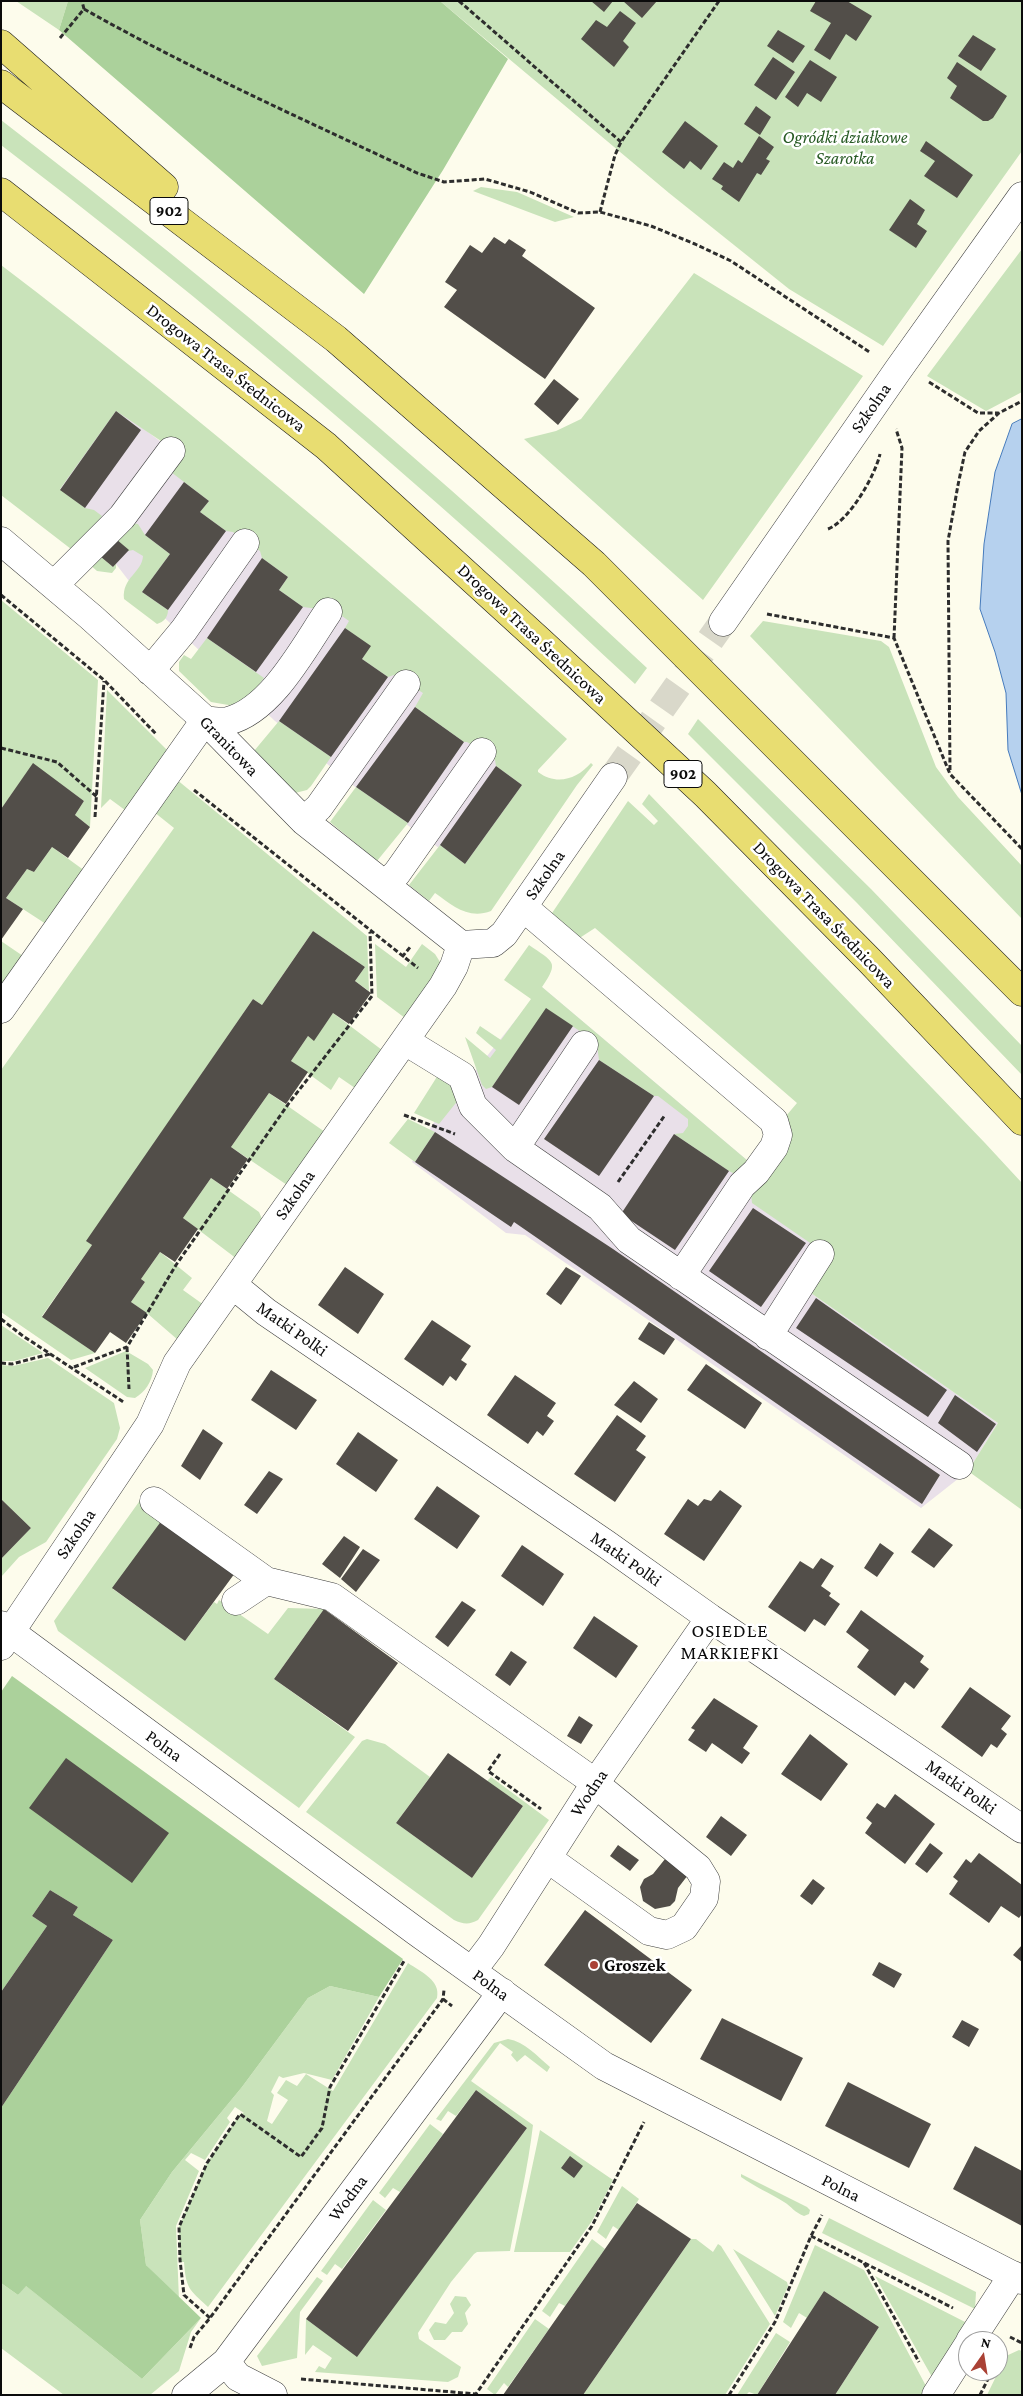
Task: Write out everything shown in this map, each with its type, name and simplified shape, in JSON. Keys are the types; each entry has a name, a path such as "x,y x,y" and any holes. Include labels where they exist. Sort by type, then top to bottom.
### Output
{"main road":[{"path":"1,44 336,339"},
{"name":"902","path":"1,84 336,339 594,564 1022,992"},
{"name":"Drogowa Trasa Średnicowa","path":"1,192 326,446 705,794 870,961 1022,1121"}],"street":[{"name":"Szkolna","path":"723,622 898,370 1022,196"},
{"path":"54,585 122,517 171,451"},
{"name":"Granitowa","path":"1,541 54,585 205,720 304,820 460,945"},
{"path":"150,671 184,630 245,543"},
{"path":"1,1009 176,764 205,720 228,721 264,701 279,684 328,612"},
{"path":"304,820 319,807 406,684"},
{"path":"385,885 397,873 482,752"},
{"name":"Szkolna","path":"4,1634 150,1424 177,1363 404,1041 454,966 460,945 493,943 504,934 613,776"},
{"path":"523,907 774,1121 778,1135 774,1147 756,1172 742,1184 681,1276"},
{"path":"404,1041 462,1076 473,1106 515,1148 600,1207 629,1240 958,1465"},
{"path":"515,1148 584,1045"},
{"path":"768,1336 820,1254"},
{"name":"Matki Polki","path":"233,1285 266,1312 606,1544 710,1618 1022,1829"},
{"path":"154,1501 266,1581 332,1597 583,1774 594,1785 698,1868 706,1881 704,1898 684,1927 667,1935 650,1931 547,1858"},
{"path":"236,1601 266,1581"},
{"name":"Wodna","path":"472,1971 491,1946 594,1785 710,1618"},
{"name":"Polna","path":"4,1634 604,2066 1017,2278"},
{"name":"Wodna","path":"186,2395 226,2362 502,1992"},
{"path":"978,2331 1017,2278"},
{"path":"936,2394 958,2360"},
{"path":"226,2362 238,2377 282,2386"}],"path":[{"path":"82,1 84,10 183,62 417,172 444,182 485,179 530,192 578,213 600,212 651,226 732,261 898,370"},
{"path":"459,1 621,142"},
{"path":"600,212 615,155 621,142 719,1"},
{"path":"60,38 84,10"},
{"path":"927,381 978,413 999,413"},
{"path":"950,774 948,541 965,452 979,431 999,413 1022,401"},
{"path":"896,426 902,448 894,638 950,774 1022,849"},
{"path":"821,532 834,527 841,521 874,475 882,448"},
{"path":"1,595 104,680 176,764 370,932 402,958 416,939"},
{"path":"765,614 894,638"},
{"path":"104,680 95,822 124,837"},
{"path":"1,748 57,762 97,797"},
{"path":"74,1367 127,1348 176,1266 289,1103 372,996 370,932"},
{"path":"600,1207 665,1115"},
{"path":"1,1319 51,1354 74,1367 150,1424"},
{"path":"1,1363 12,1364 51,1354"},
{"path":"518,1728 488,1772 546,1813"},
{"path":"210,2318 184,2295 179,2227 207,2163 240,2114 300,2158 322,2128 330,2087 408,1955"},
{"path":"188,2353 194,2337 210,2318 443,2000 445,1989"},
{"path":"282,2386 476,2394 592,2226 645,2119 637,2115"},
{"path":"729,2395 775,2322 811,2236 825,2210"},
{"path":"811,2236 864,2262 967,2331"},
{"path":"864,2262 936,2394"},
{"path":"1008,2340 1022,2342"},
{"path":"980,2395 987,2381"}],"shaded area":[{"path":"116,408 177,454 525,784 465,867 354,786 275,721 139,594 59,490"},
{"path":"542,987 748,1161 829,1256 808,1291 998,1423 968,1471 921,1508 525,1235 506,1233 412,1162 432,1125"}],"green space":[{"path":"16,1 68,1 59,30"},
{"path":"68,1 440,1 508,59 443,170 364,294 59,30"},
{"name":"Ogródki działkowe Szarotka","path":"440,1 1022,1 1022,151 883,346 789,289 669,193"},
{"path":"1,120 250,318 491,525 647,668 635,684 500,559 317,399 129,245 1,145"},
{"path":"481,187 517,192 574,217 555,222 473,191"},
{"path":"1022,249 1022,392 986,411 927,376"},
{"path":"1,265 74,321 289,496 429,616 567,739 538,772 552,779 559,780 573,777 591,763 593,765 577,785 491,911 475,914 461,910 435,893 429,901 409,885 440,845 465,864 522,785 496,766 495,760 467,742 464,742 415,707 423,693 394,675 388,677 362,659 370,646 345,628 349,621 335,611 303,607 279,590 288,577 262,558 260,551 233,532 226,531 200,512 209,501 154,459 164,443 116,411 60,489 85,508 94,510 102,516 79,545 71,549 1,495"},
{"path":"694,273 863,376 703,600 524,439 556,431 581,419"},
{"path":"131,523 138,524 145,535 170,554 142,592 168,610 165,619 157,624 124,599 126,585 142,562 143,556 133,550 101,557 113,567 116,564 116,568 112,573 97,571 88,563"},
{"path":"1,600 98,680 90,827 75,815 84,801 33,764 1,809"},
{"path":"763,621 881,641 889,647 936,767 958,797 1022,866 1022,919 750,636"},
{"path":"207,638 264,678 256,689 234,706 211,702 179,671 179,662 184,655 191,659"},
{"path":"107,690 170,753 129,813 110,799 101,808"},
{"path":"698,719 871,889 1022,1046 1022,1075 857,903 688,734"},
{"path":"279,721 331,757 307,790 295,793 254,751"},
{"path":"176,779 367,936 369,991 355,981 365,967 313,931 262,1005 253,999 87,1241 92,1245 42,1316 95,1353 71,1360 1,1312 1,1070 174,828 154,812"},
{"path":"356,787 408,823 377,861 330,822"},
{"path":"649,794 1022,1183 1022,1510 968,1471 998,1423 808,1291 829,1256 752,1203 748,1162 739,1176 674,1134 683,1133 688,1126 688,1119 658,1096 654,1096 599,1060 597,1045 589,1037 546,1009 492,1087 486,1089 482,1085 465,1037 490,1058 496,1050 476,1033 480,1026 501,1040 531,999 504,980 529,945 544,955 551,963 551,972 542,987 748,1161 797,1103 595,928 578,939 550,916 628,801 654,825 658,821 642,804"},
{"path":"52,847 85,871 46,924 6,898 27,869 34,872"},
{"path":"1,941 23,956 1,988"},
{"path":"375,944 406,967 422,944 435,954 440,962 437,971 405,1018 377,997"},
{"path":"333,1013 382,1050 355,1088 339,1077 331,1090 291,1061 308,1036 314,1040"},
{"path":"452,1053 463,1094 439,1124 414,1113"},
{"path":"269,1093 325,1132 287,1185 231,1147"},
{"path":"408,1119 435,1132 415,1162 389,1143"},
{"path":"211,1178 259,1212 262,1219 237,1259 183,1218"},
{"path":"160,1252 192,1278 183,1290 204,1305 178,1340 131,1302 145,1282 141,1279"},
{"path":"1,1325 43,1353 14,1361 1,1361"},
{"path":"126,1351 148,1364 153,1370 147,1386 135,1398 127,1397 85,1368"},
{"path":"48,1358 114,1403 120,1428 117,1439 46,1542 19,1557 1,1577 1,1559 31,1528 1,1499 1,1365 13,1366"},
{"path":"141,1499 194,1537 113,1589 185,1641 214,1602 217,1604 219,1600 268,1634 288,1608 324,1609 274,1679 355,1737 299,1808 58,1631 54,1621"},
{"path":"12,1676 403,1959 379,1997 330,1986 308,1998 242,2087 172,2172 140,2220 146,2265 201,2318 142,2379 26,2286 18,2295 1,2283 1,2108 113,1940 73,1915 78,1907 50,1890 32,1916 47,1926 1,1992 1,1692"},
{"path":"367,1739 385,1744 430,1777 396,1823 472,1878 523,1806 487,1781 491,1777 549,1820 478,1920 466,1923 454,1920 306,1812 362,1741"},
{"path":"408,1963 433,1981 436,1986 437,1998 208,2307 187,2283 184,2262 180,2262 179,2227 207,2163 240,2114 244,2113 235,2107 227,2118 230,2122 205,2160 191,2153 185,2160 199,2171 176,2226 179,2300 146,2265 140,2220 172,2172 242,2087 308,1998 330,1986 379,1997 332,2080 304,2073 283,2078 279,2076 271,2092 274,2095 267,2121 272,2124 288,2100 277,2093 286,2080 297,2086 306,2074 333,2091"},
{"path":"508,2039 525,2046 550,2067 547,2072 525,2055 517,2062 511,2055 513,2052 500,2043 471,2081 533,2125 526,2173 510,2251 477,2252 474,2254 451,2282 418,2333 419,2339 461,2367 458,2377 448,2382 315,2372 319,2366 325,2369 332,2358 313,2345 305,2355 306,2319 357,2356 527,2128 476,2090 456,2116 448,2111 441,2121 436,2119 494,2043"},
{"path":"430,2124 443,2134 400,2192 393,2188 385,2198 379,2193"},
{"path":"540,2130 613,2180 592,2221 570,2252 514,2252"},
{"path":"741,2174 807,2207 810,2210 809,2214 804,2216 798,2213 784,2202 741,2177"},
{"path":"622,2186 639,2199 619,2230 613,2226 606,2239 597,2232"},
{"path":"373,2200 386,2210 342,2269 335,2264 327,2275 321,2271"},
{"path":"829,2218 976,2292 975,2309 822,2233"},
{"path":"592,2239 605,2249 565,2306 559,2303 550,2317 542,2311"},
{"path":"691,2239 696,2239 713,2252 718,2244 721,2246 770,2324 725,2395 583,2395"},
{"path":"815,2245 864,2270 926,2386 921,2395 835,2395 879,2327 824,2291 807,2318 799,2313 791,2328 783,2322"},
{"path":"733,2249 787,2282 788,2286 775,2316"},
{"path":"875,2276 969,2324 964,2331 958,2331 958,2340 932,2377"},
{"path":"317,2277 323,2281 300,2312 297,2358 262,2366 257,2356"},
{"path":"1,2283 18,2295 25,2285 142,2379 201,2318 191,2332 179,2371 150,2395 64,2395 1,2348"},
{"path":"455,2296 466,2297 471,2305 465,2313 468,2324 462,2332 452,2332 445,2340 434,2340 429,2330 435,2322 446,2324 454,2313 450,2304"},
{"path":"535,2319 549,2329 508,2387 504,2383 495,2395 487,2389"},
{"path":"776,2333 790,2342 757,2395 749,2392 746,2395 737,2395"},
{"path":"1019,2350 1022,2351 1022,2395 987,2395 994,2381 1008,2381 1008,2355"}],"water":[{"path":"1022,419 1022,795 1008,750 1006,693 995,652 980,609 984,544 995,472 1012,424"}],"building":[{"path":"591,1 613,1 604,12"},
{"path":"623,1 657,1 642,18"},
{"path":"816,1 847,1 872,16 856,41 846,34 830,60 814,50 831,23 810,11"},
{"path":"620,11 636,23 623,41 629,47 614,67 581,39 596,20 607,27"},
{"path":"778,30 805,46 793,63 767,46"},
{"path":"973,35 996,49 981,71 958,56"},
{"path":"773,57 795,72 776,100 754,85"},
{"path":"810,60 837,77 821,102 807,93 798,107 785,97"},
{"path":"957,62 1007,96 993,118 988,121 983,121 950,98 957,86 947,78"},
{"path":"756,106 771,117 760,135 744,124"},
{"path":"685,121 718,146 701,170 690,161 684,169 662,152"},
{"path":"759,136 774,147 766,159 770,161 761,175 757,173 739,202 721,189 723,186 712,179 724,162 733,168 738,160 742,163"},
{"path":"926,141 973,175 957,198 924,176 935,161 920,151"},
{"path":"910,199 925,210 917,224 927,231 916,248 889,230"},
{"path":"494,237 505,244 509,239 526,250 522,256 595,308 545,379 444,307 457,290 445,282 470,245 482,253"},
{"path":"554,379 579,399 558,425 534,404"},
{"path":"116,411 141,430 85,508 60,490"},
{"path":"184,482 209,501 200,512 226,531 168,610 142,592 170,554 145,535"},
{"path":"116,539 129,550 113,567 101,557"},
{"path":"262,558 288,577 279,590 303,607 256,672 207,638"},
{"path":"345,628 371,646 362,659 388,677 331,757 279,721"},
{"path":"415,707 464,742 408,823 356,787"},
{"path":"33,763 84,801 75,815 90,827 68,858 52,847 34,872 27,869 6,898 23,909 1,940 1,809"},
{"path":"496,766 522,785 465,864 440,845"},
{"path":"313,931 365,967 355,981 371,993 349,1024 333,1013 314,1041 308,1036 291,1061 308,1072 286,1104 269,1093 231,1147 248,1159 227,1189 211,1178 183,1218 198,1229 175,1262 160,1252 141,1279 145,1282 131,1302 147,1313 126,1343 110,1332 95,1353 42,1317 92,1245 86,1241 253,999 262,1005"},
{"path":"546,1008 573,1026 519,1105 492,1087"},
{"path":"599,1060 654,1096 599,1176 544,1139"},
{"path":"435,1132 613,1249 940,1475 922,1504 514,1222 511,1227 415,1162"},
{"path":"674,1134 729,1171 675,1250 621,1214"},
{"path":"753,1208 806,1243 761,1307 709,1271"},
{"path":"345,1267 384,1294 358,1334 318,1305"},
{"path":"566,1267 581,1276 561,1305 546,1294"},
{"path":"816,1298 947,1390 928,1417 796,1328"},
{"path":"432,1320 471,1346 461,1360 467,1364 456,1381 450,1376 443,1386 404,1359"},
{"path":"649,1322 675,1339 664,1355 638,1339"},
{"path":"706,1364 762,1403 745,1429 687,1390"},
{"path":"271,1370 317,1400 296,1430 251,1400"},
{"path":"515,1375 556,1403 547,1416 554,1421 543,1436 537,1431 528,1444 487,1415"},
{"path":"634,1381 658,1399 641,1423 614,1405"},
{"path":"955,1395 996,1424 977,1452 938,1423"},
{"path":"617,1415 646,1436 636,1450 646,1457 615,1502 574,1474"},
{"path":"203,1429 223,1443 200,1480 181,1466"},
{"path":"358,1432 398,1460 376,1492 336,1464"},
{"path":"269,1471 283,1479 257,1514 244,1505"},
{"path":"437,1486 480,1516 457,1549 414,1519"},
{"path":"720,1490 742,1506 704,1561 664,1534 688,1499 698,1506 704,1499 711,1501"},
{"path":"1,1499 31,1528 1,1559"},
{"path":"162,1520 235,1573 185,1641 112,1588"},
{"path":"929,1528 953,1545 934,1568 911,1552"},
{"path":"344,1536 360,1547 340,1578 322,1564"},
{"path":"880,1543 894,1553 877,1577 864,1568"},
{"path":"522,1545 564,1574 543,1606 501,1576"},
{"path":"363,1549 380,1560 356,1592 341,1579"},
{"path":"821,1558 834,1566 821,1586 831,1593 829,1596 840,1604 825,1626 814,1619 805,1632 768,1607 800,1561 813,1569"},
{"path":"462,1601 476,1610 448,1647 435,1637"},
{"path":"324,1609 398,1663 348,1731 274,1679"},
{"path":"861,1610 924,1656 920,1662 929,1669 914,1689 905,1682 895,1696 857,1667 869,1650 846,1632"},
{"path":"594,1616 638,1646 616,1678 573,1648"},
{"path":"511,1651 527,1662 510,1686 495,1675"},
{"path":"970,1687 1011,1716 1001,1729 1007,1734 997,1748 991,1744 982,1757 941,1727"},
{"path":"714,1698 758,1726 743,1748 750,1753 742,1764 712,1743 706,1752 688,1740 695,1730 691,1728"},
{"path":"579,1716 593,1725 581,1744 567,1736"},
{"path":"810,1734 848,1764 821,1801 781,1774"},
{"path":"448,1753 523,1806 472,1878 396,1823"},
{"path":"66,1758 169,1833 132,1883 29,1808"},
{"path":"895,1794 935,1824 905,1864 865,1833 872,1823 866,1818 877,1803 885,1808"},
{"path":"721,1816 747,1835 731,1856 706,1837"},
{"path":"930,1843 943,1853 927,1873 915,1864"},
{"path":"618,1845 639,1860 630,1871 610,1856"},
{"path":"979,1853 1022,1885 1022,1914 1019,1918 1001,1906 989,1923 949,1894 958,1881 953,1877 966,1859 971,1863"},
{"path":"665,1859 688,1875 678,1888 675,1901 670,1906 655,1909 643,1901 640,1887 644,1879 653,1874"},
{"path":"813,1879 825,1888 812,1905 800,1896"},
{"path":"50,1890 78,1907 73,1915 113,1940 1,2108 1,1992 47,1926 32,1916"},
{"path":"585,1910 692,1990 651,2043 544,1965"},
{"path":"1022,1945 1022,1962 1013,1955"},
{"path":"879,1962 902,1974 894,1988 872,1975"},
{"path":"722,2018 803,2058 781,2101 700,2059"},
{"path":"962,2020 979,2029 969,2047 952,2037"},
{"path":"848,2082 931,2124 909,2168 825,2126"},
{"path":"476,2090 527,2128 357,2357 306,2319"},
{"path":"975,2146 1022,2171 1022,2226 953,2189"},
{"path":"570,2156 583,2166 574,2178 561,2168"},
{"path":"637,2203 691,2239 583,2395 503,2395"},
{"path":"824,2291 879,2327 835,2395 757,2395"}],"tunnel":[{"path":"613,777 723,622"}],"place":[{"name":"Groszek","path":"594,1965"}],"district":[{"name":"OSIEDLE MARKIEFKI","path":"730,1642"}]}
